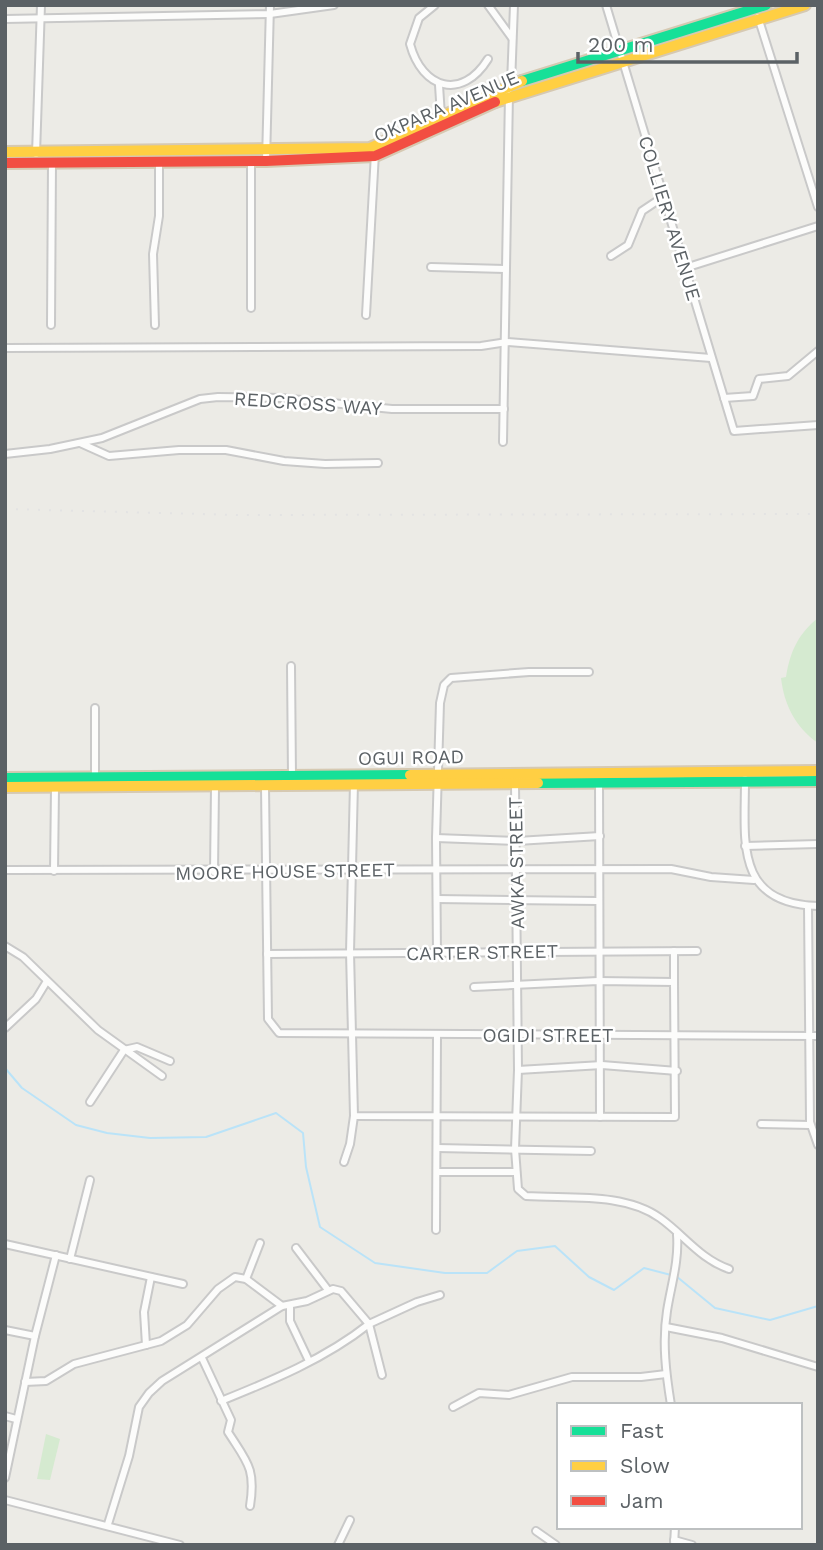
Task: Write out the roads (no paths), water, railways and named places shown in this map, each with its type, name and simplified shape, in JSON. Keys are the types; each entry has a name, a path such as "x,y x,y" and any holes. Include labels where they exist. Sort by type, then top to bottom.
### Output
{"main road":[{"name":"OKPARA AVENUE","path":"376,151 441,116 510,90 759,9 805,5"},
{"name":"OKPARA AVENUE","path":"5,163 36,157 197,149 267,156 376,151 510,90"},
{"path":"197,149 197,162"},
{"name":"OKPARA AVENUE","path":"5,152 52,162 251,161 267,156"},
{"name":"OGUI ROAD","path":"5,787 215,788 600,772 745,769 818,771"},
{"name":"OGUI ROAD","path":"5,778 292,777 354,781"},
{"name":"OGUI ROAD","path":"438,780 515,784 818,781"}],"street":[{"path":"36,157 41,5"},
{"path":"267,156 270,5"},
{"path":"5,19 270,14 334,5"},
{"path":"435,5 419,19 410,44 418,63 439,85 441,116"},
{"path":"488,5 513,39"},
{"path":"503,442 507,342 505,269 514,5"},
{"name":"COLLIERY AVENUE","path":"606,5 734,431 818,425"},
{"path":"759,9 818,207"},
{"path":"439,85 468,78 488,59"},
{"path":"366,315 376,151"},
{"path":"251,161 251,308"},
{"path":"51,325 52,162"},
{"path":"155,325 153,254 159,216 159,162"},
{"path":"611,256 628,245 642,211 663,197"},
{"path":"685,268 818,226"},
{"path":"431,267 505,269"},
{"path":"5,348 493,346 507,342 711,358"},
{"path":"724,398 753,396 759,379 788,376 818,351"},
{"name":"REDCROSS WAY","path":"5,454 116,433 200,399 218,397 281,398 382,409 505,408"},
{"path":"78,442 109,456 180,450 226,450 325,464 378,463"},
{"path":"291,666 292,777"},
{"path":"437,954 436,838 440,702 447,680 496,673 589,673"},
{"path":"94,778 95,708"},
{"path":"745,769 745,846 754,880 780,898 818,906"},
{"path":"600,772 600,1117"},
{"path":"344,1162 354,1116 350,951 354,781"},
{"name":"AWKA STREET","path":"515,784 518,986 515,1149 520,1194 633,1205 658,1217 677,1235"},
{"path":"265,787 267,954"},
{"path":"54,871 55,788"},
{"path":"214,872 215,788"},
{"path":"436,838 517,841 600,836"},
{"path":"745,846 818,845"},
{"name":"MOORE HOUSE STREET","path":"5,870 267,872 354,869 671,869 711,877 754,880"},
{"path":"437,900 517,898 598,901"},
{"path":"808,906 807,1036 810,1125 818,1145"},
{"path":"5,946 23,957 124,1050 162,1076"},
{"name":"CARTER STREET","path":"267,954 350,951 437,954 697,951"},
{"path":"354,1116 674,1118 677,1033 674,951"},
{"name":"OGIDI STREET","path":"267,954 268,1019 279,1033 677,1033 818,1036"},
{"path":"5,1028 36,999 47,981"},
{"path":"474,987 598,981 674,982"},
{"path":"436,1230 437,1035"},
{"path":"90,1102 124,1050 137,1047 170,1060"},
{"path":"518,1070 602,1065 677,1071"},
{"path":"761,1124 810,1125"},
{"path":"437,1148 592,1151"},
{"path":"438,1171 516,1172"},
{"path":"71,1259 90,1180"},
{"path":"677,1235 715,1264 729,1269"},
{"path":"671,1403 666,1374 666,1327 674,1281 677,1235"},
{"path":"246,1279 260,1243"},
{"path":"5,1244 183,1284"},
{"path":"296,1248 328,1290"},
{"path":"5,1478 16,1419 56,1255"},
{"path":"146,1345 144,1312 151,1277"},
{"path":"25,1381 42,1382 74,1364 161,1341 187,1325 229,1280 235,1277 246,1279 286,1306 309,1361"},
{"path":"108,1524 143,1400 162,1381 286,1306 328,1290 341,1291 369,1324 382,1375"},
{"path":"221,1401 298,1369 348,1340 369,1324 417,1302 440,1296"},
{"path":"666,1327 722,1338 818,1367"},
{"path":"5,1330 35,1336"},
{"path":"202,1358 230,1420 228,1432 248,1460 253,1475 250,1506"},
{"path":"453,1407 479,1393 509,1395 572,1377 641,1377 666,1374"},
{"path":"5,1416 16,1419"},
{"path":"5,1500 108,1524 180,1545"},
{"path":"338,1545 350,1520"},
{"path":"537,1531 556,1545"},
{"path":"674,1542 692,1545"}],"waterway":[{"path":"5,1068 22,1088 76,1125 107,1133 150,1138 206,1137 276,1113 303,1133 306,1167 320,1227 375,1263 445,1273 487,1273 517,1251 555,1246 589,1277 614,1290 644,1268 671,1275"},
{"path":"676,1276 715,1308 770,1320 818,1306"}],"railway":[{"path":"5,509 239,515 818,514"}]}
